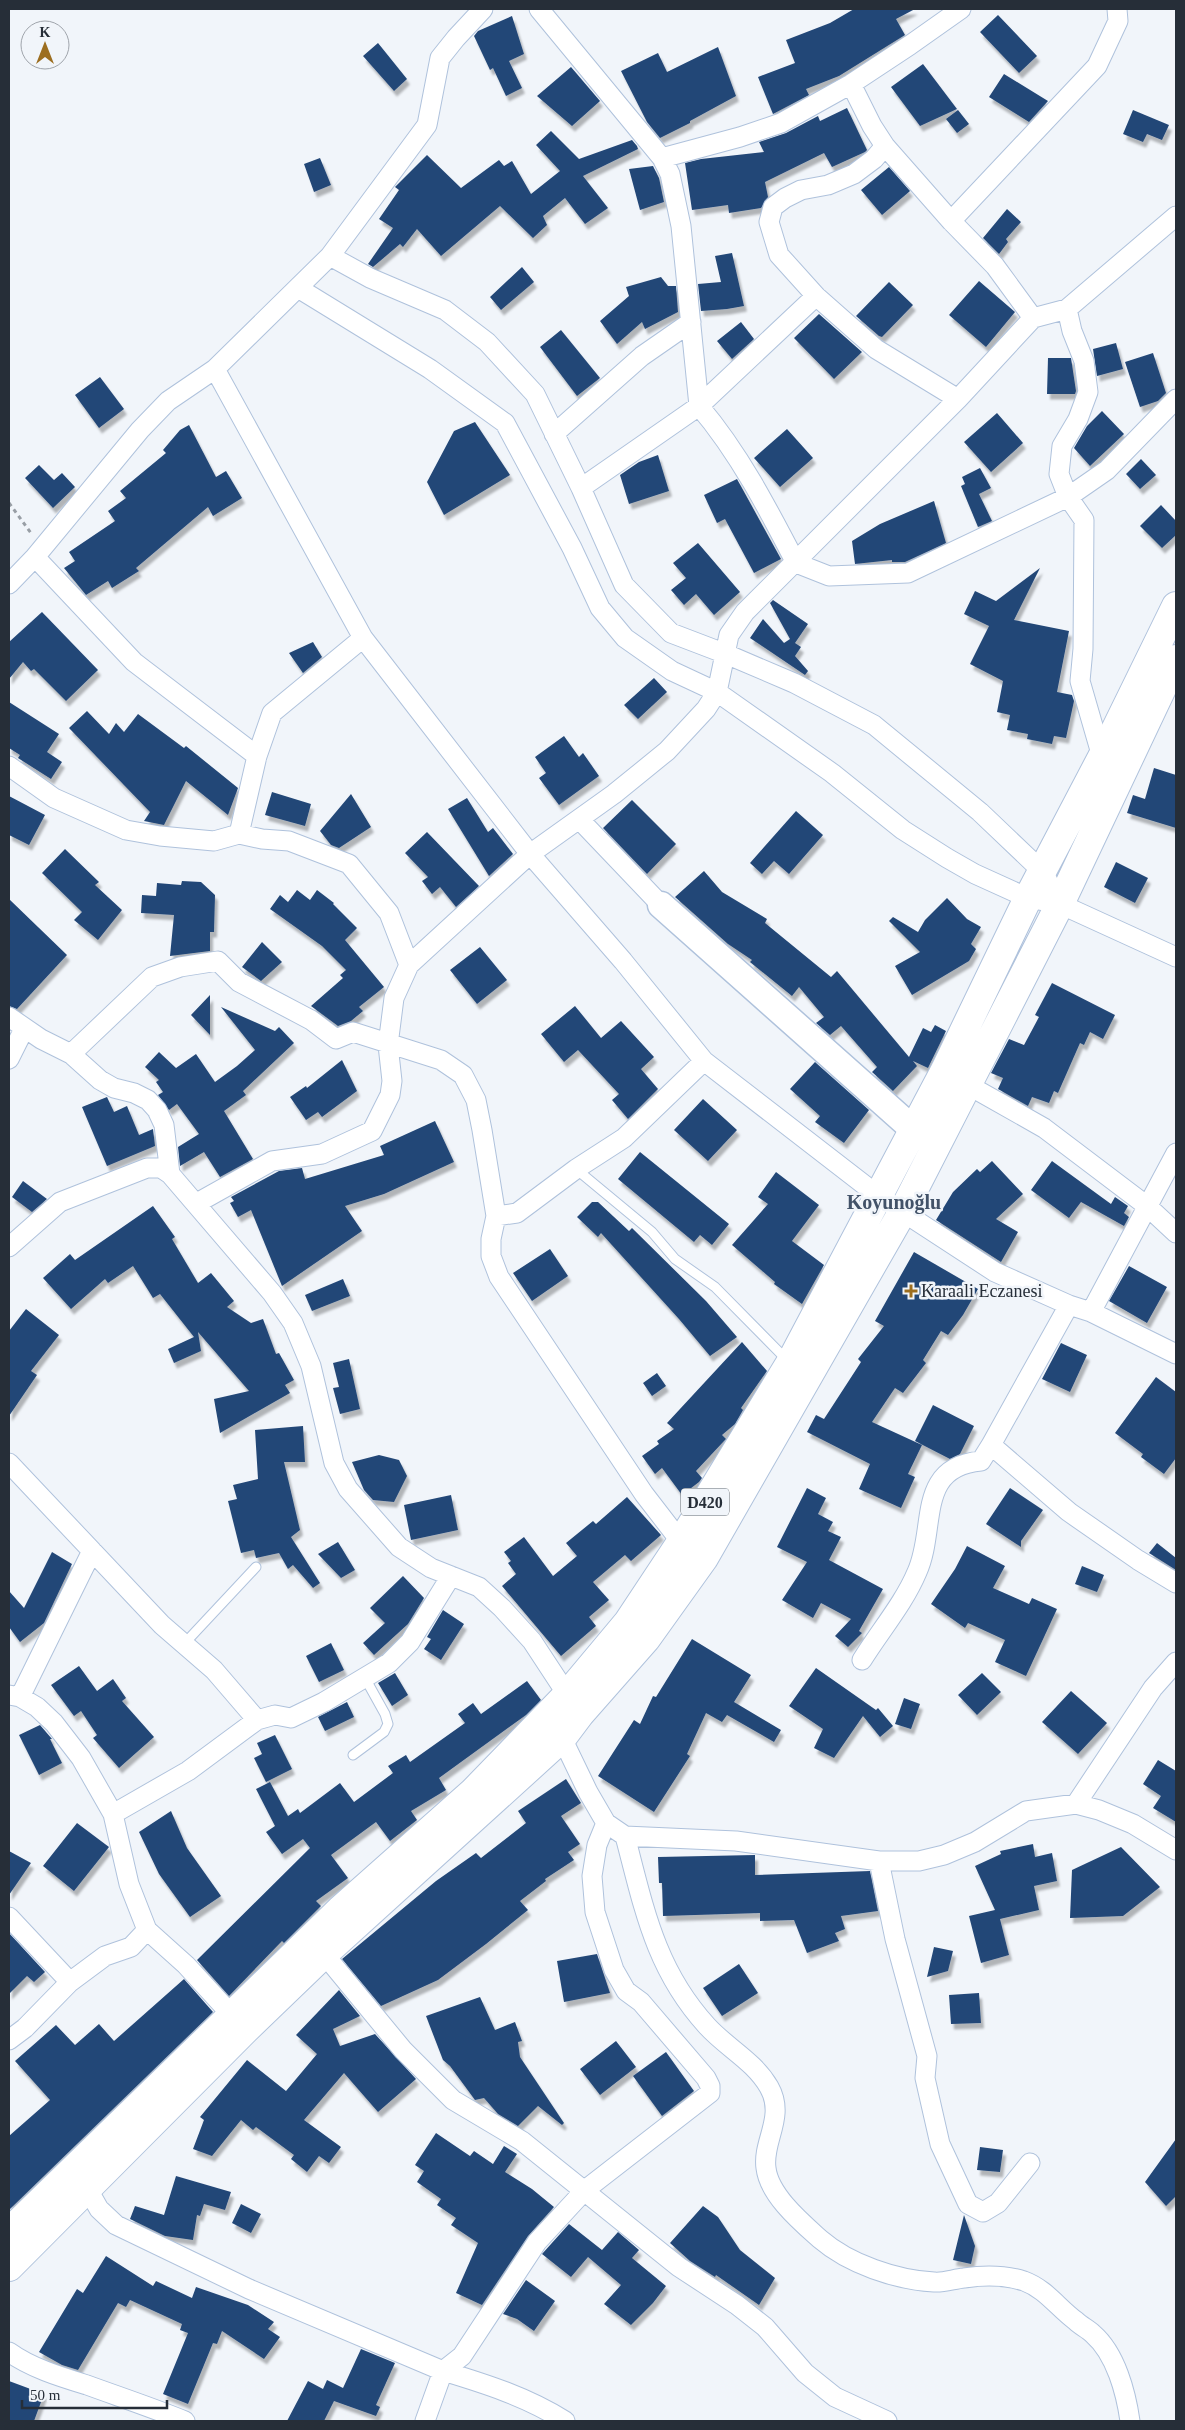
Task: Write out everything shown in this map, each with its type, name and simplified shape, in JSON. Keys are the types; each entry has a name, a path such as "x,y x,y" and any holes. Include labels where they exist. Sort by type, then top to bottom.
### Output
{"highway":[{"name":"D420","path":"10,2228 238,2022 324,1954 562,1738 574,1705 681,1542 790,1363 880,1197 1028,898 1102,757 1176,606"},
{"name":"D420","path":"9,2267 87,2188 340,1910 472,1792 574,1705 646,1639 704,1558 903,1211 1060,904 1176,659"}],"street":[{"path":"9,584 39,552 147,422 168,402 215,369 330,256 428,125 440,58 483,9"},
{"path":"539,9 662,158 670,174 681,226 699,406 716,426 762,498 796,563 829,576 908,573 1068,497 1107,470 1176,399"},
{"path":"662,158 740,137 781,123 851,84 961,9"},
{"path":"951,221 1097,66 1118,20 1118,9"},
{"path":"851,84 872,126 885,146 951,221 995,266 1033,318"},
{"path":"885,146 874,160 854,174 828,185 801,190 785,198 773,207 769,222 779,255 816,296 876,350 958,398"},
{"path":"197,1203 272,1161 322,1154 372,1131 390,1095 392,1081 388,1045 394,998 409,965 530,854 614,794 667,751 706,709 717,692 730,635 745,612 796,563 958,398 1033,318 1067,309 1176,216"},
{"path":"330,256 370,278 445,310 487,342 535,394 581,488 624,585 670,634 726,654 794,683 874,725 980,812 1042,872 1060,904"},
{"path":"298,288 430,369 505,424 572,548 600,608 625,638 648,656 672,671 717,692 832,773 903,830 975,874 1028,898 1060,904 1176,957"},
{"path":"581,488 699,406 816,296"},
{"path":"1067,309 1072,331 1084,361 1088,392 1078,419 1062,446 1058,474 1068,497 1084,520 1083,649 1080,681 1102,757 1120,777"},
{"path":"554,434 642,356 691,322"},
{"path":"215,369 364,638 530,854 623,961 704,1061 880,1197 995,1272 1069,1305 1091,1312 1176,1354"},
{"path":"39,552 134,662 257,756"},
{"path":"239,834 257,756 272,713 364,638"},
{"path":"9,766 54,798 126,830 160,836 214,840 239,834 262,839 289,841 348,864 389,913 409,965"},
{"path":"579,819 660,905 914,1130"},
{"path":"71,1054 152,977 180,967 218,961 239,982 311,1020 336,1039 353,1032 388,1045 441,1060 463,1075 476,1100 496,1216 491,1239 491,1256 499,1277 644,1494 681,1542 704,1558"},
{"path":"9,1017 24,1029 71,1054 100,1080 114,1088 134,1093 148,1100 157,1110 164,1125 170,1174"},
{"path":"9,1059 24,1029"},
{"path":"496,1216 517,1213 576,1168 624,1138 704,1061"},
{"path":"968,1084 1044,1128 1147,1206 1176,1233"},
{"path":"1091,1312 1176,1153"},
{"path":"9,1247 60,1202 147,1168 161,1168 170,1174 197,1203 272,1293 293,1323 311,1366 334,1464 348,1489 399,1547 431,1568 479,1587 502,1608 532,1640 574,1705"},
{"path":"862,1660 918,1571 933,1494 939,1482 956,1465 981,1461 1069,1305"},
{"path":"991,1445 1069,1512 1138,1560 1176,1583"},
{"path":"9,1463 162,1625 214,1670 257,1720"},
{"path":"92,1551 14,1696 37,1707 54,1723 81,1758 113,1814 129,1884 147,1930 186,1965 238,2022"},
{"path":"113,1814 188,1771 257,1720 275,1715 291,1718 389,1664 410,1642 451,1576"},
{"path":"1076,1804 1149,1694 1176,1662"},
{"path":"562,1738 588,1792 606,1823 625,1836 736,1840 879,1861 918,1861 944,1855 975,1842 1026,1812 1076,1804 1099,1810 1133,1824 1176,1850"},
{"path":"425,2421 443,2371 462,2356 537,2242 584,2190 710,2093 710,2086 706,2078 641,2002 626,1991 614,1970 595,1912 592,1876 597,1845 606,1823"},
{"path":"625,1836 653,1939 666,1970 685,2000 708,2028 749,2061 770,2087 775,2103 775,2124 765,2168 782,2204 834,2250 849,2258 892,2274 935,2282 985,2276 1002,2277 1025,2282 1045,2293 1074,2320 1095,2336 1106,2351 1120,2375 1130,2421"},
{"path":"879,1861 897,1947 927,2056 924,2078 940,2144 968,2204 982,2212 998,2203 1008,2188 1030,2163"},
{"path":"9,1917 70,1982"},
{"path":"9,2040 25,2028 70,1982 105,1956 131,1948 147,1930"},
{"path":"324,1954 403,2050 453,2100 522,2141 679,2267 737,2305 765,2327 805,2373 835,2397 887,2421"},
{"path":"87,2188 99,2209 124,2230 249,2289 443,2371 496,2387 544,2408 565,2421"},
{"path":"9,2352 17,2358 59,2376 154,2408 185,2421"}],"lane":[{"path":"576,1168 652,1232 675,1259 715,1287 790,1363"},
{"path":"184,1644 256,1567"},
{"path":"353,1755 384,1732 388,1724 385,1714 364,1678"}],"path":[{"path":"9,503 39,552"}],"building":[{"path":"854,9 915,9 896,19 905,35 839,76 806,89 809,95 773,114 758,77 795,63 786,40 830,23"},
{"path":"998,15 1037,56 1019,73 980,32"},
{"path":"512,16 524,54 509,61 522,88 506,96 493,68 490,70 474,36 478,31"},
{"path":"378,43 407,79 394,91 363,56"},
{"path":"718,47 736,96 660,138 647,122 621,71 658,53 667,72"},
{"path":"923,64 957,109 920,126 891,87"},
{"path":"571,67 600,101 572,126 537,96"},
{"path":"1004,74 1048,101 1029,122 989,97"},
{"path":"847,108 867,150 865,152 832,167 824,153 765,182 768,197 761,208 729,213 728,205 692,210 685,163 701,159 764,152 759,142 786,133 818,116 820,121"},
{"path":"958,110 969,124 957,133 946,119"},
{"path":"1133,110 1169,125 1162,140 1147,134 1143,142 1123,134"},
{"path":"551,131 579,159 632,140 637,146 638,149 583,176 608,208 585,224 565,198 543,216 547,225 533,238 500,206 441,256 417,229 403,247 400,244 373,267 368,264 393,228 379,219 399,190 395,187 427,155 461,188 499,160 504,166 512,161 531,194 560,171 536,145"},
{"path":"320,158 331,185 314,192 304,164"},
{"path":"653,166 659,178 664,202 640,210 629,169"},
{"path":"889,167 910,191 882,215 861,190"},
{"path":"1007,209 1021,222 1006,239 1008,242 999,254 983,238"},
{"path":"732,253 744,306 701,311 698,284 721,282 715,256"},
{"path":"522,267 534,282 501,310 490,297"},
{"path":"661,277 668,286 676,286 678,312 645,329 642,322 617,344 600,321 629,296 626,287"},
{"path":"979,281 1015,312 986,347 949,315"},
{"path":"889,282 913,305 882,337 856,316"},
{"path":"819,314 862,352 834,379 794,338"},
{"path":"741,322 754,339 732,359 717,341"},
{"path":"561,330 600,378 577,396 540,347"},
{"path":"1116,343 1123,369 1097,376 1093,349"},
{"path":"1153,353 1166,393 1158,401 1140,407 1125,362"},
{"path":"1048,358 1071,358 1075,394 1047,394"},
{"path":"100,377 124,409 99,428 75,395"},
{"path":"1102,411 1124,434 1090,466 1074,448 1087,426"},
{"path":"997,413 1023,443 991,472 964,442"},
{"path":"475,422 510,475 444,515 427,482 454,431"},
{"path":"189,425 216,477 226,471 242,498 213,516 208,507 136,568 139,571 112,588 108,581 86,595 64,568 75,561 69,552 115,521 108,511 126,498 120,491 166,453 163,450 180,430"},
{"path":"787,429 813,458 780,487 754,458"},
{"path":"658,455 669,491 629,504 620,475 639,462"},
{"path":"1141,459 1156,475 1140,489 1126,474"},
{"path":"39,465 54,480 62,473 75,487 53,508 25,478"},
{"path":"980,468 991,488 979,494 992,521 978,527 961,486 965,484 962,477"},
{"path":"737,479 781,559 754,573 725,519 717,523 704,495"},
{"path":"934,501 946,543 905,562 892,562 892,560 855,564 852,541 880,524"},
{"path":"1161,505 1176,521 1176,535 1162,548 1140,526"},
{"path":"698,543 740,592 714,615 696,594 684,605 671,590 686,578 673,563"},
{"path":"1040,568 1014,620 1069,631 1057,692 1072,695 1074,701 1066,738 1054,736 1052,744 1027,739 1028,734 1007,730 1010,715 997,712 1003,681 970,664 989,626 964,614 975,591 996,601"},
{"path":"773,600 808,624 795,643 801,647 795,656 808,671 805,675 750,638 763,619 784,643 790,639 770,603"},
{"path":"42,612 98,670 66,701 34,669 31,671 23,662 9,679 9,642"},
{"path":"313,642 322,657 303,673 289,653"},
{"path":"654,678 667,692 638,719 624,705"},
{"path":"9,702 59,734 47,752 62,762 51,779 18,758 20,755 9,748"},
{"path":"87,711 109,734 116,723 124,732 138,714 184,748 186,746 238,788 228,815 186,781 164,825 144,821 150,812 69,728"},
{"path":"564,736 579,757 583,753 599,776 559,805 539,778 546,773 535,757"},
{"path":"1154,768 1176,775 1176,828 1127,813 1133,795 1145,799"},
{"path":"272,792 311,804 305,826 265,815"},
{"path":"351,794 371,827 339,848 331,845 320,831"},
{"path":"9,796 45,815 29,845 9,835"},
{"path":"467,798 488,832 493,828 513,854 489,876 448,809"},
{"path":"632,800 676,844 647,874 603,828"},
{"path":"796,811 823,835 789,874 774,861 762,874 750,863"},
{"path":"427,832 479,886 456,907 440,887 432,894 422,881 428,877 405,853"},
{"path":"65,849 99,882 95,885 122,910 98,940 74,920 82,912 42,873"},
{"path":"1116,862 1148,878 1135,903 1104,887"},
{"path":"704,871 722,892 767,919 765,923 831,977 837,971 909,1057 923,1028 931,1032 935,1025 946,1031 928,1068 913,1061 917,1066 893,1091 872,1072 877,1067 841,1026 830,1035 816,1023 824,1017 799,987 792,996 750,962 752,960 728,944 675,897"},
{"path":"182,881 201,882 215,895 214,932 210,932 210,951 170,956 174,915 141,913 142,895 156,896 157,883 181,885"},
{"path":"297,890 310,900 317,890 334,903 357,928 345,940 384,987 359,1007 363,1011 351,1021 338,1026 311,1006 343,978 340,975 346,970 322,946 270,909 280,895 288,902"},
{"path":"947,898 967,919 981,927 971,944 976,949 969,961 912,995 895,966 920,952 889,921 893,917 918,932 925,920"},
{"path":"9,899 67,955 17,1009 9,1006"},
{"path":"262,942 282,962 261,981 242,967"},
{"path":"480,947 507,980 477,1004 450,970"},
{"path":"1052,983 1115,1015 1103,1039 1090,1032 1084,1045 1080,1043 1058,1093 1054,1091 1049,1103 1032,1097 1028,1106 998,1089 1003,1078 991,1073 1009,1039 1024,1045 1039,1017 1035,1015"},
{"path":"210,995 210,1035 191,1015"},
{"path":"575,1006 601,1038 621,1021 654,1057 641,1069 658,1089 628,1119 612,1100 619,1094 578,1050 564,1062 541,1034"},
{"path":"221,1007 275,1031 279,1027 294,1043 243,1091 246,1095 224,1111 253,1159 220,1177 204,1152 180,1166 178,1147 199,1134 177,1104 169,1110 158,1095 163,1092 156,1082 159,1080 145,1067 159,1052 176,1068 196,1054 215,1082 237,1066 255,1050"},
{"path":"342,1060 357,1091 322,1117 318,1112 306,1120 290,1097 306,1086 307,1088"},
{"path":"815,1062 869,1110 844,1143 815,1122 820,1116 790,1089"},
{"path":"107,1097 114,1112 127,1106 139,1135 153,1129 155,1146 107,1166 82,1107"},
{"path":"703,1099 737,1130 708,1161 674,1130"},
{"path":"435,1121 454,1162 384,1194 345,1206 362,1231 282,1286 251,1210 238,1217 230,1203 234,1201 231,1197 279,1171 302,1168 305,1179 384,1155 380,1146"},
{"path":"640,1152 729,1224 712,1245 700,1235 694,1242 618,1179"},
{"path":"992,1161 1023,1194 996,1219 1018,1232 1001,1262 936,1220 953,1192 977,1169 980,1172"},
{"path":"1052,1161 1111,1204 1115,1197 1128,1206 1124,1213 1129,1217 1124,1226 1081,1202 1069,1218 1031,1190"},
{"path":"776,1172 819,1205 792,1241 824,1265 802,1304 774,1284 775,1282 732,1245 768,1204 758,1197"},
{"path":"23,1181 47,1199 32,1212 12,1197"},
{"path":"592,1202 598,1202 629,1231 632,1228 706,1301 737,1337 710,1356 601,1233 598,1237 577,1217"},
{"path":"153,1206 175,1237 172,1239 198,1283 211,1273 234,1301 227,1307 251,1323 263,1319 276,1354 279,1353 294,1380 285,1385 290,1393 220,1433 214,1399 249,1391 198,1332 201,1351 174,1363 168,1349 194,1337 160,1294 153,1298 133,1266 108,1283 105,1279 71,1309 43,1278 70,1254 75,1260"},
{"path":"550,1249 568,1276 532,1301 513,1273"},
{"path":"914,1252 978,1289 963,1315 948,1335 941,1331 923,1360 926,1363 903,1393 895,1388 872,1422 922,1445 908,1474 915,1477 901,1508 859,1489 870,1464 807,1432 816,1415 824,1419 861,1362 858,1359 884,1326 875,1321"},
{"path":"1129,1266 1167,1287 1147,1323 1109,1301"},
{"path":"343,1279 350,1296 312,1311 305,1295"},
{"path":"26,1309 59,1335 31,1371 37,1375 9,1416 9,1331"},
{"path":"742,1342 767,1371 741,1408 743,1410 735,1424 722,1435 726,1439 696,1471 702,1478 682,1495 662,1468 655,1474 642,1456 659,1444 657,1441 674,1429 667,1423"},
{"path":"1061,1343 1087,1355 1070,1392 1042,1379"},
{"path":"349,1359 360,1409 340,1414 333,1388 339,1387 333,1363"},
{"path":"657,1373 666,1386 652,1396 643,1383"},
{"path":"1156,1377 1176,1392 1176,1458 1164,1474 1141,1457 1143,1454 1115,1433"},
{"path":"933,1405 974,1426 960,1454 950,1459 915,1441"},
{"path":"303,1426 305,1462 284,1462 300,1530 291,1537 320,1583 313,1588 293,1565 288,1569 279,1553 256,1558 254,1550 241,1553 228,1501 237,1499 233,1485 258,1479 255,1430"},
{"path":"379,1455 399,1460 407,1476 394,1502 373,1500 364,1490 352,1462"},
{"path":"807,1488 826,1498 818,1514 833,1522 828,1531 841,1537 829,1560 883,1589 859,1631 862,1633 848,1647 835,1636 851,1619 821,1603 813,1618 782,1600 807,1562 777,1547"},
{"path":"1010,1488 1043,1510 1021,1541 1021,1547 986,1524"},
{"path":"451,1495 458,1530 411,1540 404,1505"},
{"path":"627,1497 661,1535 631,1561 625,1555 593,1582 609,1600 589,1617 596,1626 561,1656 502,1586 516,1574 508,1563 511,1561 504,1552 524,1537 553,1576 577,1556 566,1543 593,1521 596,1524"},
{"path":"338,1542 355,1570 341,1578 318,1554"},
{"path":"1157,1543 1176,1558 1176,1570 1149,1553"},
{"path":"967,1546 1005,1566 993,1588 1029,1604 1032,1598 1057,1609 1026,1676 995,1662 1005,1640 968,1623 965,1628 931,1604 955,1569"},
{"path":"52,1552 72,1564 44,1623 20,1642 9,1627 9,1591 24,1608"},
{"path":"1082,1566 1104,1575 1097,1592 1075,1584"},
{"path":"403,1576 424,1598 408,1624 374,1655 363,1643 385,1623 370,1608"},
{"path":"443,1610 464,1624 441,1660 424,1649 431,1639 427,1637"},
{"path":"692,1639 751,1675 734,1702 781,1730 774,1742 727,1715 722,1722 706,1713 687,1754 690,1756 654,1812 598,1776 634,1720 640,1724 653,1696 656,1697"},
{"path":"331,1643 344,1670 319,1682 306,1656"},
{"path":"79,1666 97,1691 113,1679 126,1698 122,1701 154,1737 119,1768 93,1738 97,1735 81,1711 74,1716 51,1685"},
{"path":"816,1668 876,1710 878,1708 893,1726 880,1737 863,1716 834,1758 814,1748 823,1729 789,1706"},
{"path":"395,1673 408,1695 392,1706 378,1683"},
{"path":"982,1673 1001,1692 977,1715 958,1695"},
{"path":"527,1681 541,1700 526,1715 439,1778 446,1790 411,1811 417,1820 390,1841 376,1822 331,1855 348,1878 316,1901 321,1906 284,1943 282,1941 229,1996 197,1960 310,1848 303,1839 282,1854 266,1832 275,1826 256,1789 270,1782 288,1816 298,1809 300,1813 340,1783 354,1802 393,1773 388,1766 406,1755 410,1762 465,1723 458,1714 473,1703 481,1714"},
{"path":"1071,1691 1107,1723 1078,1754 1042,1722"},
{"path":"904,1698 920,1704 911,1729 895,1724"},
{"path":"347,1702 354,1717 325,1731 318,1717"},
{"path":"40,1725 52,1739 50,1739 62,1763 39,1775 19,1735"},
{"path":"275,1735 292,1769 266,1782 254,1758 262,1754 257,1743"},
{"path":"1158,1760 1176,1771 1176,1822 1153,1808 1161,1796 1143,1784"},
{"path":"566,1779 581,1803 561,1816 580,1844 568,1852 574,1860 545,1879 546,1881 520,1901 528,1910 486,1944 438,1980 381,2006 342,1959 436,1881 476,1853 481,1858 526,1823 518,1811"},
{"path":"171,1811 187,1848 221,1896 190,1917 159,1874 139,1832"},
{"path":"77,1823 109,1847 74,1891 43,1866"},
{"path":"1033,1844 1035,1857 1052,1853 1057,1881 1034,1886 1039,1910 1000,1919 1009,1955 981,1963 969,1916 995,1910 975,1866 1001,1854 1000,1851"},
{"path":"1121,1847 1160,1887 1123,1916 1070,1918 1072,1870"},
{"path":"9,1851 31,1863 9,1895"},
{"path":"755,1855 755,1875 870,1871 878,1911 841,1916 845,1929 835,1933 839,1941 807,1953 794,1920 760,1921 760,1913 663,1916 662,1883 659,1883 658,1857"},
{"path":"9,1933 45,1972 34,1982 27,1976 9,1994"},
{"path":"934,1947 953,1951 948,1971 927,1977"},
{"path":"597,1954 610,1993 564,2002 557,1961"},
{"path":"739,1964 758,1993 722,2016 703,1988"},
{"path":"184,1979 213,2012 9,2210 9,2136 50,2100 15,2061 56,2025 75,2045 99,2024 114,2041"},
{"path":"339,1990 360,2016 333,2029 340,2046 375,2034 416,2079 378,2112 344,2073 304,2120 341,2147 329,2163 319,2156 307,2172 291,2159 294,2155 256,2127 253,2130 241,2120 212,2156 193,2149 204,2120 200,2117 247,2060 286,2091 317,2054 296,2035"},
{"path":"979,1993 981,2023 951,2024 949,1995"},
{"path":"480,1997 495,2030 515,2022 522,2041 518,2042 520,2057 564,2123 562,2125 538,2106 518,2126 498,2114 484,2098 475,2100 450,2066 443,2060 426,2016"},
{"path":"616,2041 636,2067 600,2095 580,2069"},
{"path":"666,2052 694,2091 662,2116 633,2076"},
{"path":"436,2133 470,2156 474,2151 493,2164 504,2146 517,2154 505,2172 532,2189 554,2207 528,2236 482,2305 456,2293 478,2243 451,2225 456,2218 437,2205 441,2199 417,2182 424,2171 415,2165"},
{"path":"1176,2139 1176,2196 1166,2206 1145,2182"},
{"path":"980,2147 1003,2150 1000,2172 977,2170"},
{"path":"176,2176 231,2192 225,2210 204,2204 200,2216 197,2215 193,2240 165,2236 130,2219 135,2206 164,2215"},
{"path":"241,2204 261,2214 251,2233 232,2223"},
{"path":"703,2206 718,2217 740,2250 775,2278 759,2305 716,2275 715,2277 690,2261 670,2243"},
{"path":"964,2215 975,2246 971,2264 953,2260"},
{"path":"569,2224 602,2250 618,2232 639,2250 632,2258 666,2286 653,2303 631,2325 604,2304 621,2285 588,2257 571,2277 542,2254"},
{"path":"106,2256 153,2286 156,2281 192,2298 196,2287 248,2305 274,2322 268,2329 280,2337 264,2359 222,2331 217,2344 213,2343 188,2404 163,2394 188,2333 180,2330 182,2324 130,2300 126,2307 118,2303 78,2370 62,2365 39,2352 77,2289 83,2293"},
{"path":"526,2280 555,2301 534,2331 517,2319 503,2314"},
{"path":"361,2349 395,2363 376,2405 380,2407 376,2416 334,2401 324,2421 287,2421 308,2381 323,2389 327,2380 343,2388"},
{"path":"9,2381 44,2394 34,2421 9,2421"}],"place":[{"name":"Karaali Eczanesi","path":"911,1291"}],"district":[{"name":"Koyunoğlu","path":"894,1202"}]}
